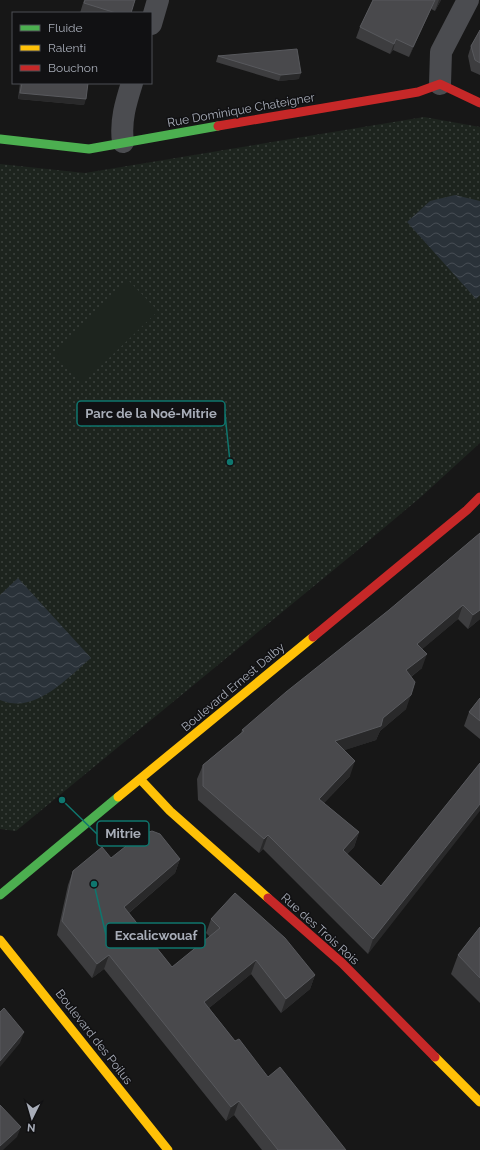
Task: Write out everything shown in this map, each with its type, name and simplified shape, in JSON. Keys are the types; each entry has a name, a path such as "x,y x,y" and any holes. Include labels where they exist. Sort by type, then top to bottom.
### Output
{"street":[{"path":"152,21 158,0"},
{"path":"468,0 440,52 440,84 480,103"},
{"path":"123,142 121,130 126,102 132,84"},
{"name":"Rue Dominique Chateigner","path":"0,139 89,149 418,92 440,84"},
{"name":"Boulevard Ernest Dalby","path":"0,895 467,510 480,497"},
{"name":"Rue des Trois Rois","path":"140,779 170,811 342,963 480,1102"},
{"name":"Boulevard des Poilus","path":"0,940 168,1150"}],"shaded area":[{"path":"424,117 480,127 480,443 422,496 353,554 16,831 0,829 0,164 85,173"},
{"path":"128,280 158,311 83,383 53,353"}],"water":[{"path":"455,195 480,201 480,295 476,299 407,222 430,201"},
{"path":"18,578 91,658 50,692 38,699 26,703 13,703 0,700 0,595"}],"building":[{"path":"85,0 135,0 131,12 113,12 84,3"},
{"path":"373,0 435,0 413,47 396,39 394,44 360,27"},
{"path":"480,30 480,63 475,60 471,46"},
{"path":"297,49 301,73 281,75 218,56"},
{"path":"22,84 88,84 86,99 20,93"},
{"path":"480,533 480,610 473,615 463,605 417,644 427,654 406,670 415,682 411,695 383,718 381,726 335,741 355,761 319,799 359,832 343,850 381,886 480,763 480,804 373,939 268,835 264,839 203,786 203,765 244,731 242,730 286,692 389,610"},
{"path":"480,698 480,721 469,712"},
{"path":"152,831 160,834 180,859 124,907 172,967 220,928 211,919 235,893 285,938 315,975 286,999 256,960 204,1002 235,1041 239,1039 268,1077 280,1067 346,1150 278,1150 239,1101 231,1107 109,955 97,964 62,921 73,871 102,847 111,858 140,835"},
{"path":"480,927 480,978 458,955"},
{"path":"4,1008 24,1032 0,1061 0,1012"},
{"path":"0,1105 21,1127 0,1146"}],"traffic: fast":[{"path":"0,139 89,149 218,126"},
{"path":"0,895 118,797"}],"traffic: slow":[{"path":"118,797 313,637"},
{"path":"140,779 170,811 268,898"},
{"path":"0,940 168,1150"},
{"path":"435,1057 480,1102"}],"traffic: jam":[{"path":"218,126 418,92 440,84 480,103"},
{"path":"313,637 467,510 480,497"},
{"path":"268,898 342,963 435,1057"}],"place":[{"name":"Parc de la Noé-Mitrie","path":"230,462"},
{"name":"Mitrie","path":"62,800"},
{"name":"Excalicwouaf","path":"94,884"}]}
